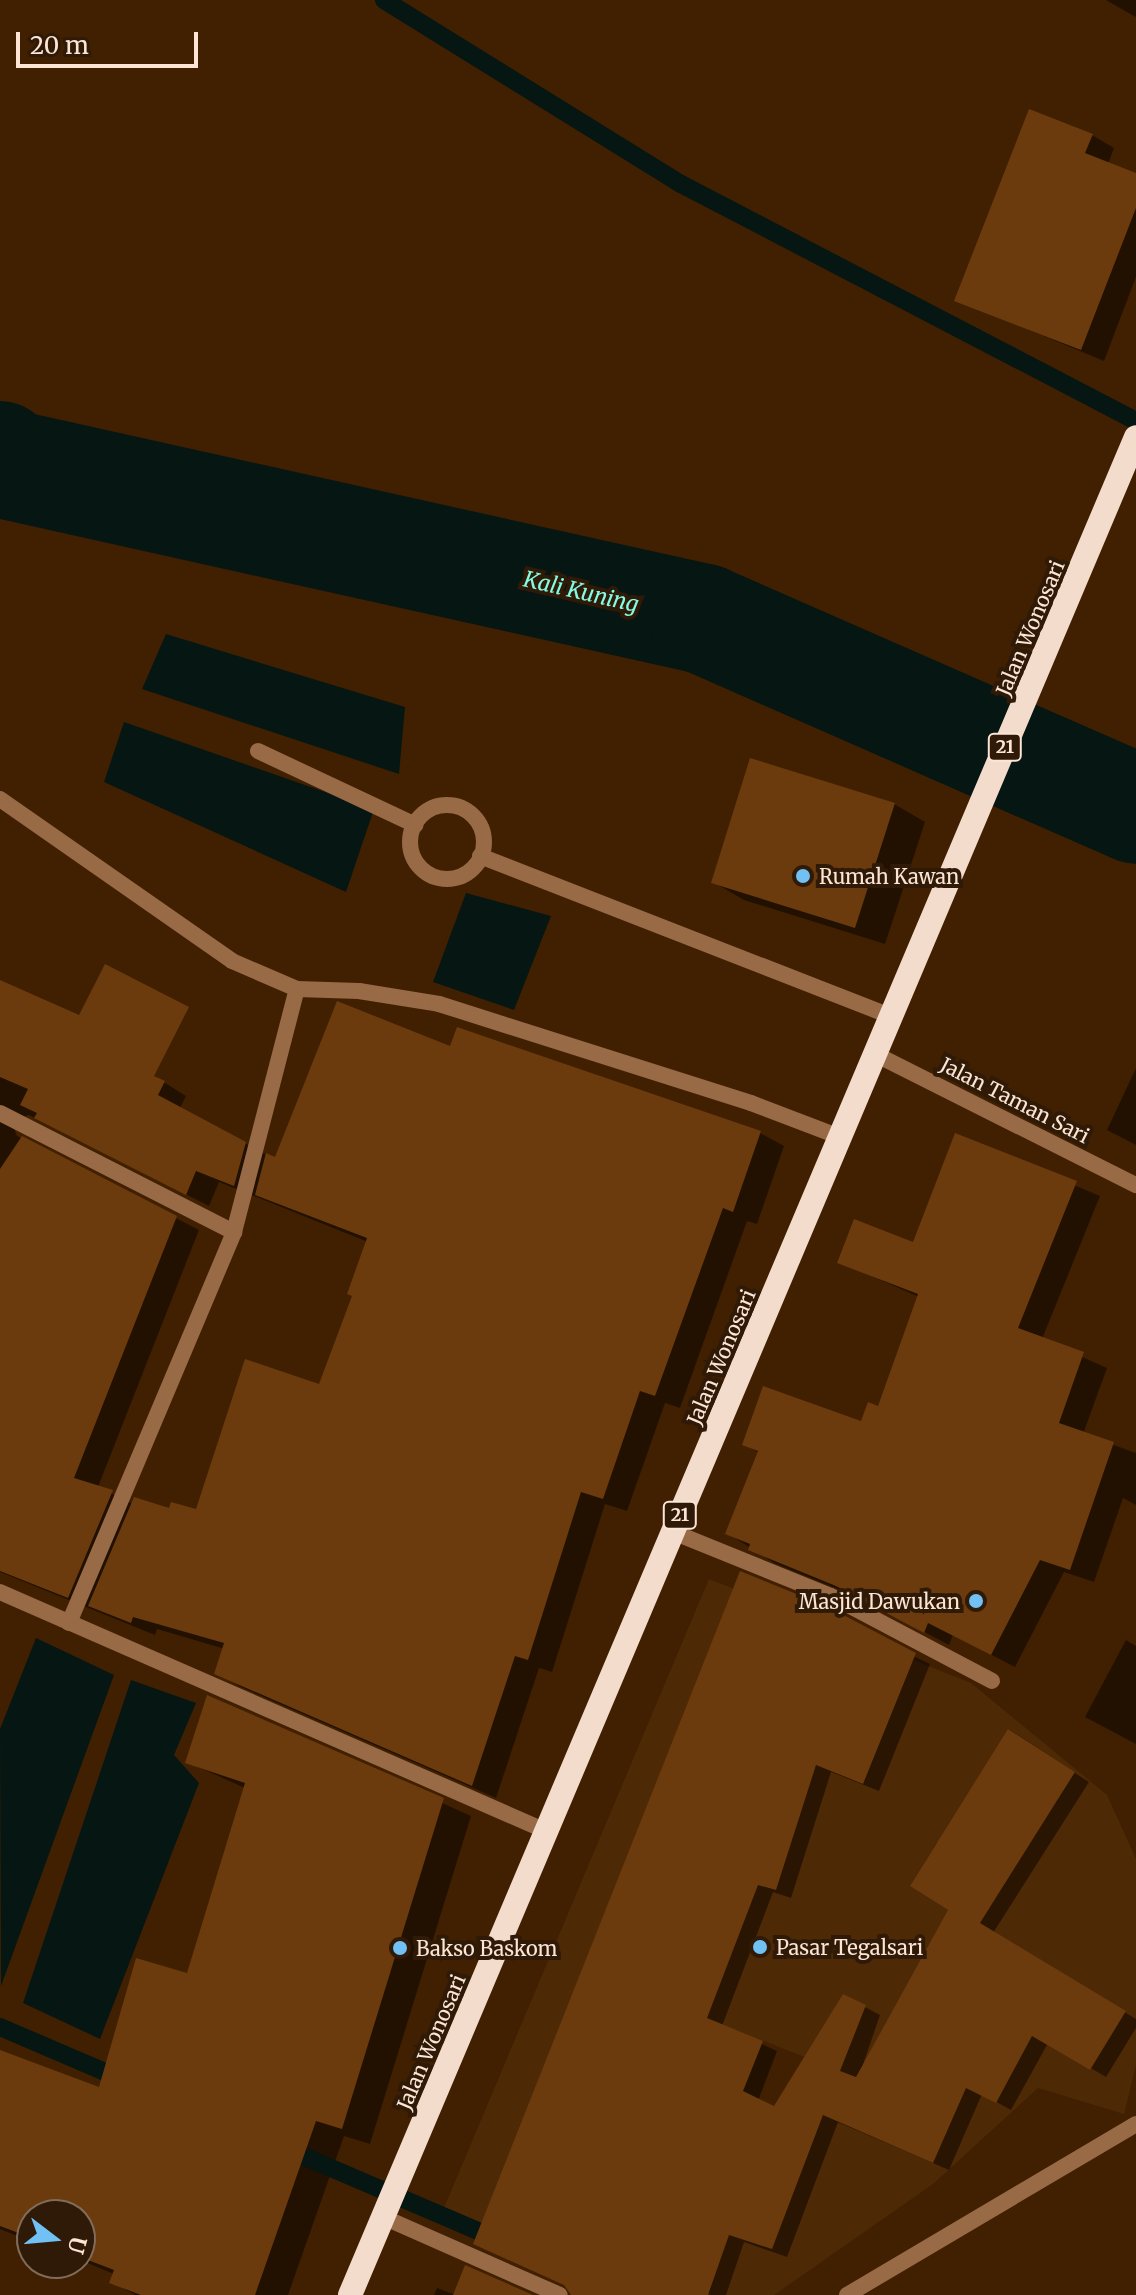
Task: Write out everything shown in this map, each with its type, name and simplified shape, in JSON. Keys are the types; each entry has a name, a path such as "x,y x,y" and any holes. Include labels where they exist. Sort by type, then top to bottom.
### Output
{"highway":[{"name":"Jalan Wonosari","path":"350,2295 1135,444"}],"street":[{"path":"258,751 415,825"},
{"path":"0,799 232,961 297,989 359,991 439,1004 751,1103 840,1137"},
{"path":"447,803 475,815 486,843 480,856 474,871 446,881 419,869 408,841 420,814 447,803"},
{"path":"480,856 891,1016"},
{"path":"69,1623 234,1232 297,989"},
{"name":"Jalan Taman Sari","path":"875,1054 1136,1185"},
{"path":"0,1113 234,1232"},
{"path":"673,1532 831,1596 992,1681"},
{"path":"0,1592 546,1831"},
{"path":"847,2295 1136,2124"},
{"path":"386,2210 560,2295"}],"shaded area":[{"path":"166,634 405,707 399,774 142,689"},
{"path":"124,722 374,809 346,892 104,782"},
{"path":"466,893 551,916 514,1010 433,982"},
{"name":"Pasar Tegalsari","path":"709,1579 971,1683 1107,1795 1136,1859 1136,2065 1124,2114 1038,2088 933,2184 774,2295 652,2295 444,2208","holes":["887,1724 863,1784 753,1739","1009,1729 1075,1772 1009,1876 943,1833","809,1786 776,1890 703,1867","937,1842 1005,1884 976,1928 910,1886","945,1984 1126,2011 1090,2070","667,2003 840,2071 788,2203","862,2064 958,2106 933,2162 837,2122"]},
{"path":"36,1638 114,1675 1,1986 0,1729"},
{"path":"131,1680 196,1703 174,1755 199,1783 100,2039 23,2003"}],"building":[{"path":"1029,109 1093,134 1085,153 1136,173 1136,208 1081,350 954,301"},
{"path":"750,758 895,803 855,928 711,883"},
{"path":"105,964 189,1007 154,1076 165,1081 158,1095 246,1142 234,1186 196,1171 186,1195 34,1118 37,1113 20,1105 28,1089 0,1077 0,980 79,1015"},
{"path":"337,1001 450,1046 457,1027 761,1131 733,1212 723,1208 655,1396 640,1391 603,1499 581,1492 528,1660 515,1656 472,1786 214,1674 224,1643 133,1617 131,1623 88,1606 134,1497 169,1508 171,1502 196,1509 245,1359 319,1384 352,1296 347,1294 367,1238 255,1195 266,1153 275,1157"},
{"path":"955,1133 1077,1181 1018,1328 1084,1352 1059,1423 1114,1442 1070,1570 1040,1560 991,1655 928,1623 924,1633 836,1586 748,1550 750,1544 725,1534 758,1451 742,1445 763,1386 861,1421 868,1402 878,1406 918,1294 837,1263 854,1219 913,1242"},
{"path":"22,1136 177,1216 74,1478 113,1490 68,1598 0,1571 0,1169"},
{"path":"740,1571 826,1606 916,1653 863,1784 816,1765 776,1890 758,1885 707,2018 763,2041 743,2091 774,2106 843,1994 866,2005 840,2071 856,2077 948,1910 910,1886 1008,1729 1075,1772 980,1923 1126,2011 1090,2070 1032,2036 996,2103 966,2088 933,2163 823,2115 772,2249 729,2235 708,2295 571,2295 564,2285 473,2244"},
{"path":"207,1695 444,1798 342,2129 316,2121 255,2295 141,2295 109,2283 114,2270 96,2263 96,2199 16,2199 16,2232 0,2226 0,2050 99,2087 136,1958 187,1973 245,1783 185,1763"},
{"path":"465,2265 533,2295 453,2295"}],"waterway":[{"path":"384,0 681,184 1136,421"},
{"name":"Kali Kuning","path":"0,456 10,465 704,619 1136,809"},
{"path":"0,2027 126,2081"},
{"path":"282,2147 501,2241"}],"place":[{"name":"Rumah Kawan","path":"803,876"},
{"name":"Masjid Dawukan","path":"976,1601"},
{"name":"Pasar Tegalsari","path":"760,1947"},
{"name":"Bakso Baskom","path":"400,1948"}]}
